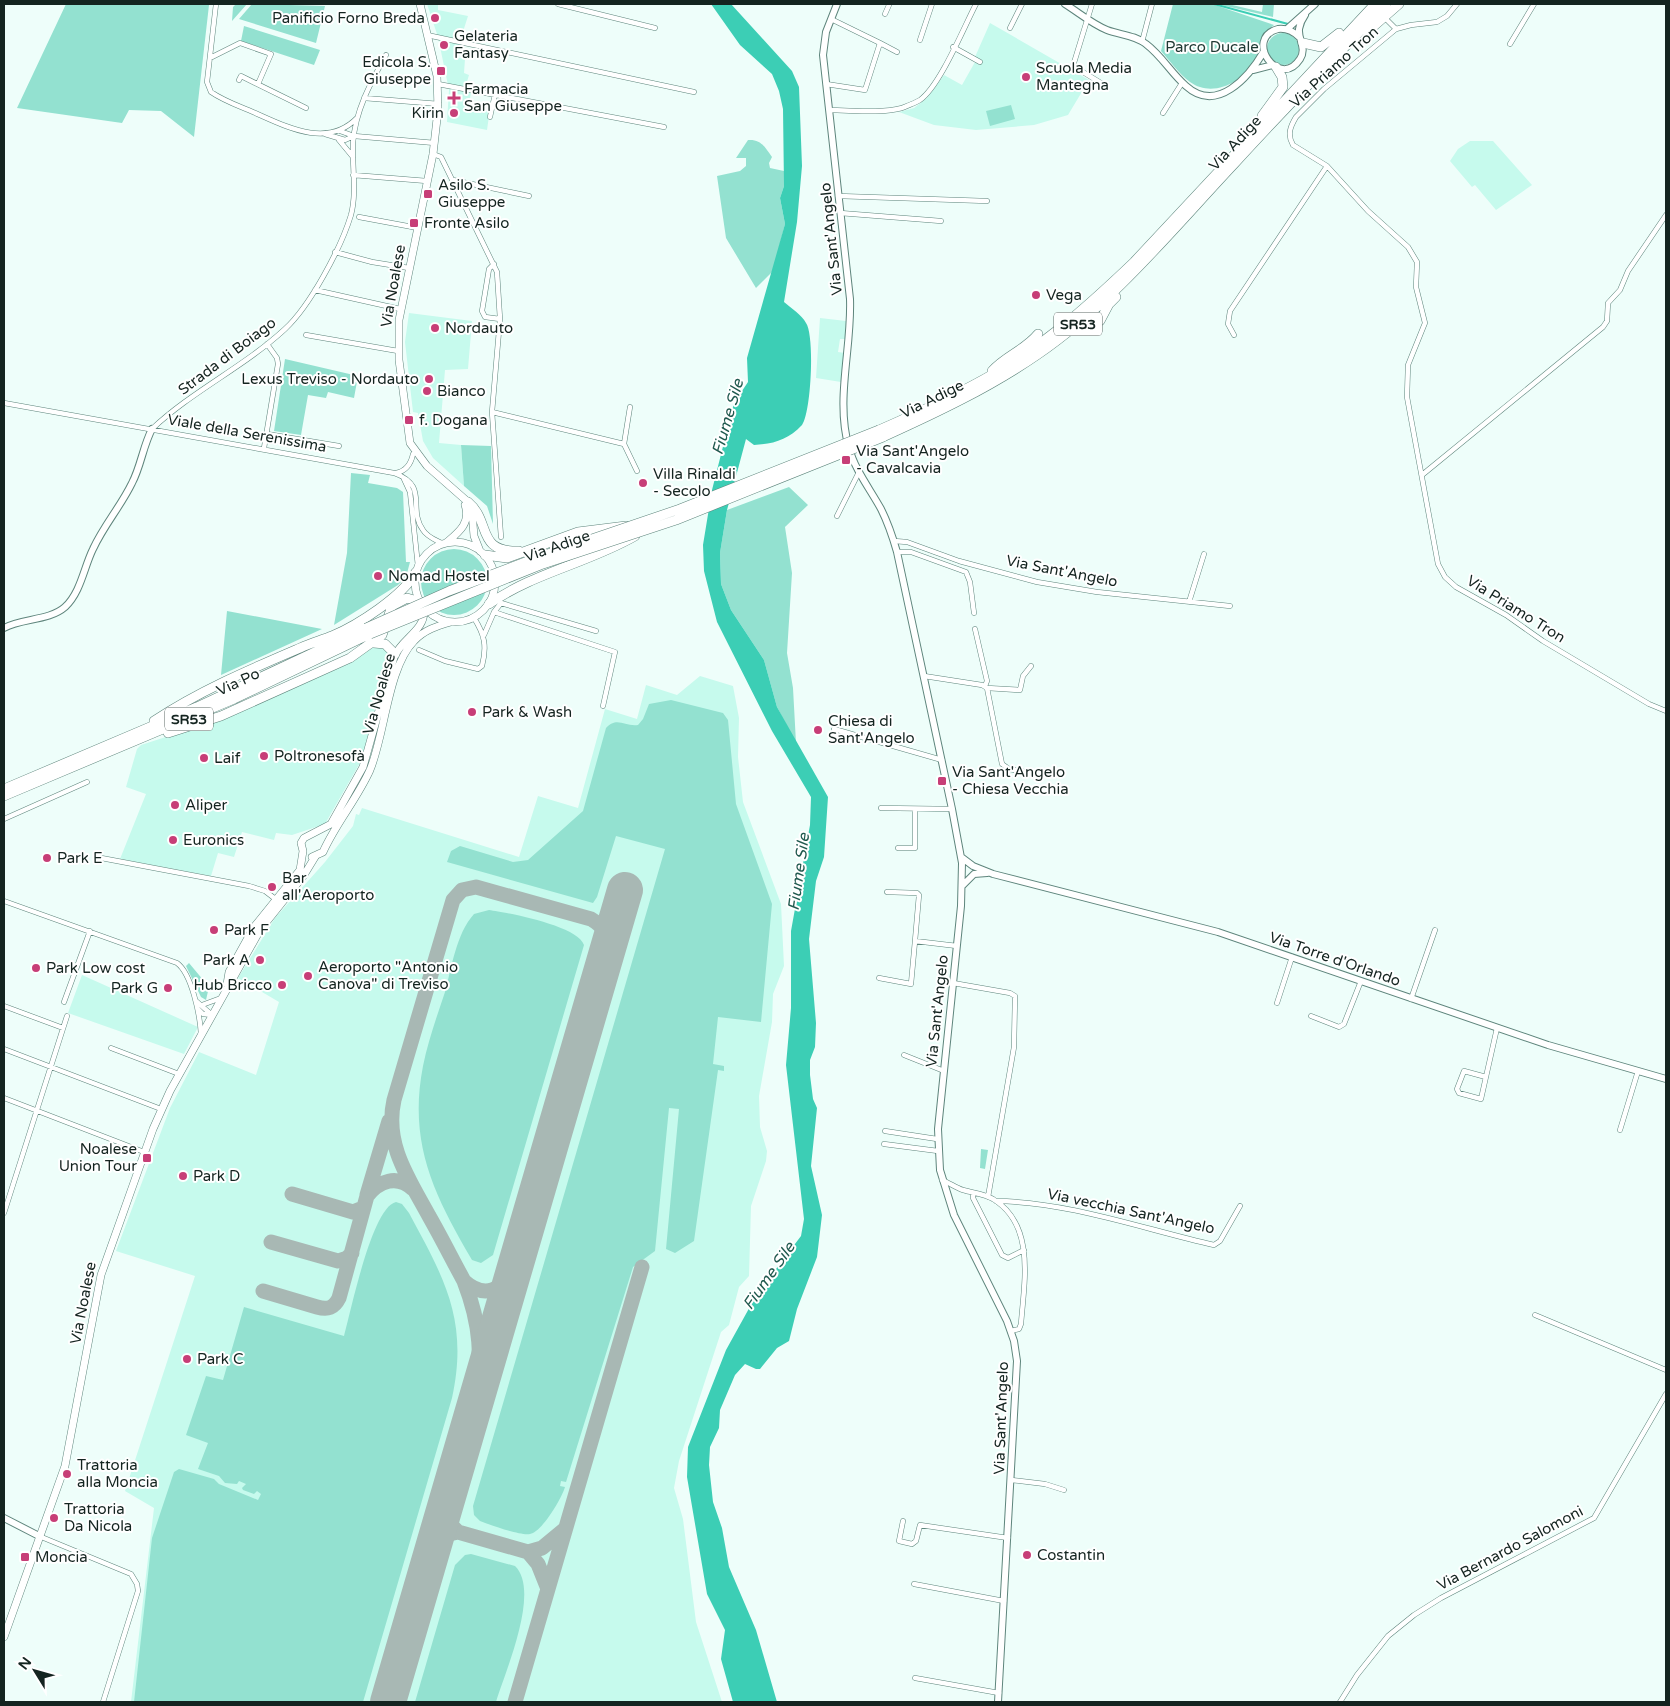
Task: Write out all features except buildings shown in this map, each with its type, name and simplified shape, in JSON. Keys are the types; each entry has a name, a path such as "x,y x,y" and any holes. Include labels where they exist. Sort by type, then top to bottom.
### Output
{"highway":[{"path":"1301,40 1315,47 1326,45 1368,4"},
{"name":"Via Adige","path":"881,434 985,379 1024,354 1096,298 1134,262 1375,4"},
{"name":"Via Adige","path":"370,635 449,591 536,558 639,529 881,434 966,398 1038,355 1082,321 1143,263 1386,4"},
{"path":"1277,118 1298,102 1368,31 1399,4"},
{"path":"1237,150 1281,92 1283,83 1274,66"},
{"path":"1100,321 1109,304 1130,282 1143,263"},
{"path":"985,379 999,363 1031,343 1038,334"},
{"path":"468,502 476,508 484,534 495,547 506,551 524,551"},
{"path":"483,553 507,558 578,532 639,529"},
{"path":"491,608 516,587 610,550 639,529"},
{"path":"137,737 177,706 302,647 334,635 360,620 406,587 417,569"},
{"path":"370,635 382,636 392,606 399,600 408,598 422,604"},
{"path":"370,635 385,644 395,654"},
{"name":"Via Po","path":"4,789 234,699 370,635"},
{"name":"Via Po","path":"4,796 137,737"}],"main road":[{"name":"Via Noalese","path":"420,4 438,84 439,104 435,143 400,309 398,351 410,443 427,466 468,502"},
{"path":"410,443 414,454 426,469 458,496 466,506 464,526 444,543 428,553 417,569 416,588 422,604 436,617 451,622"},
{"path":"468,502 472,512 474,536 494,574 491,608 474,618"},
{"path":"444,543 464,543 483,553"},
{"name":"Via Noalese","path":"313,833 324,829 332,822 363,767 395,654 401,644 421,624 422,604"},
{"name":"Via Noalese","path":"325,845 341,822 370,769 402,656 414,641 426,632 451,622 474,618"},
{"path":"313,833 323,838 325,845 323,852 315,857 308,856 303,851 302,840 313,833"},
{"name":"Via Noalese","path":"4,1637 65,1466 101,1275 144,1152 161,1110 179,1074 226,988 230,972 251,933 278,901 299,871 303,851"},
{"name":"Via Noalese","path":"278,901 304,876 315,857"}],"street":[{"path":"216,4 207,84 213,93 293,130 345,140 352,138 435,143"},
{"path":"558,4 655,28"},
{"name":"Via Sant'Angelo","path":"837,4 823,48 850,307 844,420 849,448 859,472 883,514 897,552 961,857 962,886 937,1139 938,1152 942,1180 954,1216 1011,1332 1017,1370 998,1702"},
{"path":"885,14 889,4"},
{"path":"920,40 932,4"},
{"path":"829,110 902,108 920,100 931,88 976,4"},
{"path":"1010,28 1022,4"},
{"name":"Via Priamo Tron","path":"1065,4 1106,30 1142,42 1164,60 1182,83 1200,94 1221,94 1235,87 1252,71 1264,51 1266,39 1270,34 1280,29 1286,29"},
{"path":"1092,4 1073,66 1106,86"},
{"path":"1142,42 1152,4"},
{"path":"1301,40 1286,29 1305,15 1315,4"},
{"path":"1448,14 1450,4"},
{"name":"Via Priamo Tron","path":"1457,4 1438,22 1411,24 1396,29 1324,89 1296,117 1290,126 1290,140 1293,145 1326,166 1368,211 1408,247 1417,262 1416,287 1425,323 1408,365 1406,380 1407,397 1438,564 1451,582 1506,615 1543,641 1649,704 1666,711"},
{"path":"1510,44 1534,4"},
{"name":"Via Priamo Tron","path":"1252,71 1274,66 1288,68 1299,61 1302,56 1299,29 1305,15"},
{"path":"831,19 897,52"},
{"name":"Via Priamo Tron","path":"1387,20 1396,29"},
{"path":"427,35 694,92"},
{"path":"210,58 240,43 271,54 258,84"},
{"path":"826,84 865,90 880,43"},
{"path":"953,47 980,62"},
{"path":"1264,51 1274,66"},
{"name":"Strada di Boiago","path":"4,628 12,623 59,611 68,603 76,591 92,550 103,529 132,484 152,429 160,421 267,344 301,313 315,290 351,215 354,201 352,138 364,98 386,55"},
{"path":"239,80 240,76 306,108"},
{"path":"1163,113 1182,83"},
{"path":"438,84 664,127"},
{"path":"490,117 494,94"},
{"path":"364,98 439,104"},
{"path":"321,134 349,126 358,118"},
{"path":"339,130 352,138"},
{"path":"334,137 345,146 353,158"},
{"path":"432,154 441,157 497,272 500,319 492,412 501,537"},
{"path":"1234,335 1228,324 1230,311 1326,166"},
{"path":"353,175 427,181"},
{"path":"452,180 529,196"},
{"path":"838,196 986,201"},
{"path":"840,213 941,221"},
{"path":"1422,476 1602,328 1607,321 1608,303 1620,290 1628,271 1666,215"},
{"path":"359,217 418,228"},
{"path":"334,252 372,262 409,268"},
{"path":"494,264 489,268 482,311 485,317 500,319"},
{"path":"315,290 400,309"},
{"path":"306,335 398,351"},
{"path":"264,448 278,364 277,358 267,344"},
{"name":"Viale della Serenissima","path":"4,402 264,448 394,473 404,477"},
{"path":"630,407 624,444 636,471"},
{"path":"492,412 624,444"},
{"path":"160,421 168,432"},
{"path":"267,434 339,446"},
{"path":"394,473 402,472 408,466 414,454"},
{"path":"837,516 859,472"},
{"path":"404,477 414,487 422,528 427,535 444,543"},
{"path":"404,477 410,492 417,569"},
{"name":"Via Sant'Angelo","path":"894,541 907,542 959,561 1037,582 1097,592 1230,606"},
{"path":"897,552 911,552 966,572 970,582 974,613"},
{"path":"1189,602 1204,554"},
{"path":"484,635 491,608 501,603 596,631"},
{"path":"491,608 615,652 603,706"},
{"path":"474,618 484,635"},
{"path":"975,629 987,681 986,687 1002,764 1009,769 1026,772"},
{"name":"Via Noalese","path":"419,650 445,661 478,669 482,666 484,660 484,635"},
{"path":"924,676 986,687 1020,690 1023,676 1031,666"},
{"path":"834,729 942,760"},
{"path":"4,818 87,782"},
{"path":"881,808 952,809"},
{"path":"898,848 915,848 915,809"},
{"path":"96,857 230,881 265,891 278,901"},
{"name":"Via Torre d'Orlando","path":"961,857 975,870 1218,932 1497,1028 1666,1079"},
{"path":"962,870 975,870"},
{"path":"962,886 975,870"},
{"name":"Via Sant'Angelo","path":"879,978 911,984 918,895 917,893 887,892"},
{"path":"4,901 174,960 184,970 194,999 203,1014 212,1015"},
{"path":"1411,998 1435,930"},
{"path":"64,1002 90,931"},
{"name":"Via Sant'Angelo","path":"915,941 957,946"},
{"path":"1277,1003 1292,958"},
{"path":"1311,1016 1339,1027 1344,1024 1360,981"},
{"path":"953,983 1010,993 1014,996 1014,1047 988,1197"},
{"path":"200,1007 221,998"},
{"path":"4,1006 63,1028"},
{"path":"200,1007 201,1035"},
{"path":"4,1213 67,1016"},
{"path":"1486,1077 1464,1071 1457,1089 1459,1093 1481,1099 1486,1077 1497,1028"},
{"path":"111,1048 179,1074"},
{"path":"4,1049 161,1110"},
{"path":"904,1055 944,1071"},
{"path":"1620,1130 1638,1071"},
{"path":"4,1098 144,1152"},
{"path":"885,1131 937,1139"},
{"path":"884,1144 938,1152"},
{"name":"Via vecchia Sant'Angelo","path":"942,1180 996,1201 1015,1224 1024,1250 1021,1326 1011,1332"},
{"path":"973,1193 973,1198 1002,1255 1008,1258 1024,1250"},
{"name":"Via vecchia Sant'Angelo","path":"996,1201 1023,1202 1144,1226 1214,1244 1220,1241 1240,1206"},
{"path":"1535,1315 1666,1370"},
{"name":"Via Bernardo Salomoni","path":"1340,1702 1357,1675 1388,1636 1414,1615 1441,1598 1594,1518 1666,1394"},
{"path":"1011,1480 1045,1484 1064,1490"},
{"path":"4,1518 39,1536 131,1574 137,1584 138,1591 103,1702"},
{"path":"904,1521 899,1541 912,1544 916,1541 920,1525 1008,1538"},
{"path":"914,1584 1004,1601"},
{"path":"915,1678 999,1692"}],"shaded area":[{"path":"427,4 438,4 438,10 468,16 455,57 465,59 464,73 469,75 466,85 471,92 469,105 490,109 487,130 447,122 449,90 438,37"},
{"path":"711,4 731,4 792,71 799,87 802,166 797,222 784,302 799,314 806,323 809,331 811,358 808,406 802,425 786,438 768,444 754,445 746,439 727,510 720,553 721,584 731,610 764,660 777,707 828,797 824,857 816,881 809,939 816,1023 815,1047 810,1060 810,1075 813,1099 817,1108 811,1166 822,1215 817,1257 797,1309 789,1341 777,1348 760,1369 745,1364 735,1375 720,1410 719,1428 710,1447 709,1465 713,1502 722,1528 729,1567 756,1630 777,1702 733,1702 721,1659 725,1630 707,1594 687,1477 688,1447 726,1350 757,1294 801,1236 804,1219 786,1065 791,1008 791,931 810,825 811,797 772,731 717,622 704,571 703,545 712,490 734,403 748,382 747,358 785,224 780,198 784,186 783,109 779,91 772,74 740,45"},
{"name":"Scuola Media Mantegna","path":"990,23 1089,80 1068,115 1034,125 976,130 934,125 899,112 914,108 927,98 944,75 962,85 975,62 980,65 982,61 975,57"},
{"path":"1470,141 1493,141 1532,185 1496,210 1475,185 1472,187 1450,161 1458,149"},
{"name":"Bianco","path":"409,313 472,321 468,369 445,370 439,443 461,445 464,486 433,458 423,441 418,413 413,412 405,342"},
{"path":"820,318 846,321 845,339 840,339 838,352 845,353 841,382 816,378"},
{"path":"377,644 389,651 389,656 361,761 325,824 292,835 276,833 274,840 242,832 234,857 218,853 211,876 120,859 146,794 126,787 137,749 141,745 215,721"},
{"path":"700,676 733,686 739,718 738,757 743,802 781,904 784,966 773,994 772,1022 759,1096 760,1127 767,1151 766,1161 751,1206 749,1276 739,1287 729,1325 721,1332 679,1461 674,1488 683,1519 696,1622 722,1702 131,1702 154,1508 125,1491 195,1276 116,1251 170,1108 199,1052 256,1075 279,1002 238,978 275,918 325,862 353,826 356,814 359,815 362,808 519,857 538,796 578,808 605,709 637,719 646,685 677,695"},
{"path":"82,975 198,1027 184,1054 68,1013"}],"green space":[{"path":"66,4 209,5 194,137 161,111 129,110 122,123 17,108"},
{"path":"236,4 247,4 232,21 233,7"},
{"path":"252,4 325,6 316,43 239,19"},
{"name":"Parco Ducale","path":"1173,4 1212,4 1274,25 1264,35 1255,61 1242,76 1226,86 1208,89 1199,87 1186,79 1161,51"},
{"path":"1217,4 1228,4 1262,12 1263,4 1274,4 1273,17"},
{"path":"244,26 320,50 314,65 241,41"},
{"path":"1283,33 1289,34 1294,38 1298,43 1298,55 1294,60 1289,64 1283,65 1277,64 1272,60 1268,55 1267,49 1268,43 1272,38 1277,34"},
{"path":"1011,105 1015,119 990,126 986,111"},
{"path":"748,140 759,142 765,147 772,157 769,163 770,168 784,171 784,186 780,198 785,224 773,271 756,288 726,238 717,176 740,171 746,166 746,158 736,158"},
{"path":"285,359 358,376 354,398 328,392 326,398 308,395 301,435 274,431"},
{"path":"461,445 491,446 493,524 487,506 464,486"},
{"path":"351,473 370,475 368,483 397,488 403,492 406,562 410,562 406,577 398,585 334,625 347,553"},
{"path":"789,487 808,505 785,527 792,573 787,653 793,688 796,743 777,707 764,660 731,610 721,584 720,553 727,510"},
{"path":"447,549 461,549 473,554 482,563 487,575 485,595 478,606 461,615 447,615 435,610 426,601 421,589 421,575 426,563 435,554"},
{"path":"227,611 322,629 221,675"},
{"path":"671,700 723,713 728,720 736,804 772,904 761,1022 718,1017 713,1064 724,1066 724,1071 718,1070 694,1241 675,1253 666,1249 679,1109 669,1108 655,1251 633,1267 566,1482 561,1481 560,1486 565,1487 563,1492 551,1514 535,1532 530,1534 520,1533 480,1521 474,1515 473,1506 665,849 616,836 597,897 593,903 447,862 451,851 460,846 513,862 528,860 583,811 606,728 618,722 638,725 643,719 649,704"},
{"path":"489,910 526,917 557,926 579,938 584,945 493,1255 481,1263 472,1260 446,1213 436,1190 422,1144 419,1120 419,1094 427,1047 459,941 474,914"},
{"path":"189,963 209,987 206,1000 201,997 186,966"},
{"path":"981,1149 988,1150 985,1169 980,1168"},
{"path":"396,1202 402,1204 409,1213 433,1258 450,1301 455,1322 457,1345 456,1370 452,1398 363,1702 134,1702 152,1538 174,1472 179,1469 214,1479 219,1484 258,1500 261,1494 257,1491 254,1494 243,1490 242,1488 246,1484 239,1481 237,1484 225,1483 219,1476 198,1469 208,1443 186,1435 206,1376 223,1380 244,1307 344,1336 357,1284 371,1240 387,1208"},
{"path":"471,1554 515,1566 522,1578 524,1594 523,1612 519,1632 496,1702 415,1702 455,1565 465,1555"}],"waterway":[{"path":"1214,4 1288,24"}],"taxiway":[{"path":"464,1281 406,1175 395,1146 392,1131 394,1100 453,900 462,890 476,887 591,919 606,934 605,955"},
{"path":"367,1195 389,1121"},
{"path":"263,1291 321,1308 333,1306 339,1298 367,1196 377,1186 388,1181 401,1182 413,1189"},
{"path":"292,1194 353,1212 363,1208"},
{"path":"271,1242 338,1261 347,1258 352,1253"},
{"path":"515,1702 642,1267"},
{"path":"474,1404 479,1372 479,1342 474,1312 464,1281 471,1287 479,1290 492,1290 504,1283 514,1269"},
{"path":"444,1511 449,1523 458,1532"},
{"path":"528,1552 542,1548 565,1529"},
{"path":"434,1545 445,1535 458,1532 528,1552 538,1564 548,1589"}],"runway":[{"path":"388,1702 625,890"}],"place":[{"name":"Panificio Forno Breda","path":"435,18"},
{"name":"Gelateria Fantasy","path":"444,45"},
{"name":"Edicola S. Giuseppe","path":"441,71"},
{"name":"Scuola Media Mantegna","path":"1026,77"},
{"name":"Farmacia San Giuseppe","path":"454,98"},
{"name":"Kirin","path":"454,113"},
{"name":"Asilo S. Giuseppe","path":"428,194"},
{"name":"Fronte Asilo","path":"414,223"},
{"name":"Vega","path":"1036,295"},
{"name":"Nordauto","path":"435,328"},
{"name":"Lexus Treviso - Nordauto","path":"429,379"},
{"name":"Bianco","path":"427,391"},
{"name":"f. Dogana","path":"409,420"},
{"name":"Via Sant'Angelo - Cavalcavia","path":"846,460"},
{"name":"Villa Rinaldi - Secolo","path":"643,483"},
{"name":"Nomad Hostel","path":"378,576"},
{"name":"Park & Wash","path":"472,712"},
{"name":"Chiesa di Sant'Angelo","path":"818,730"},
{"name":"Poltronesofà","path":"264,756"},
{"name":"Laif","path":"204,758"},
{"name":"Via Sant'Angelo - Chiesa Vecchia","path":"942,781"},
{"name":"Aliper","path":"175,805"},
{"name":"Euronics","path":"173,840"},
{"name":"Park E","path":"47,858"},
{"name":"Bar all'Aeroporto","path":"272,887"},
{"name":"Park F","path":"214,930"},
{"name":"Park A","path":"260,960"},
{"name":"Park Low cost","path":"36,968"},
{"name":"Aeroporto \"Antonio Canova\" di Treviso","path":"308,976"},
{"name":"Hub Bricco","path":"282,985"},
{"name":"Park G","path":"168,988"},
{"name":"Noalese Union Tour","path":"147,1158"},
{"name":"Park D","path":"183,1176"},
{"name":"Park C","path":"187,1359"},
{"name":"Trattoria alla Moncia","path":"67,1474"},
{"name":"Trattoria Da Nicola","path":"54,1518"},
{"name":"Costantin","path":"1027,1555"},
{"name":"Moncia","path":"25,1557"}],"water label":[{"name":"Fiume Sile","path":"728,417"},
{"name":"Fiume Sile","path":"799,872"},
{"name":"Fiume Sile","path":"769,1276"}]}
